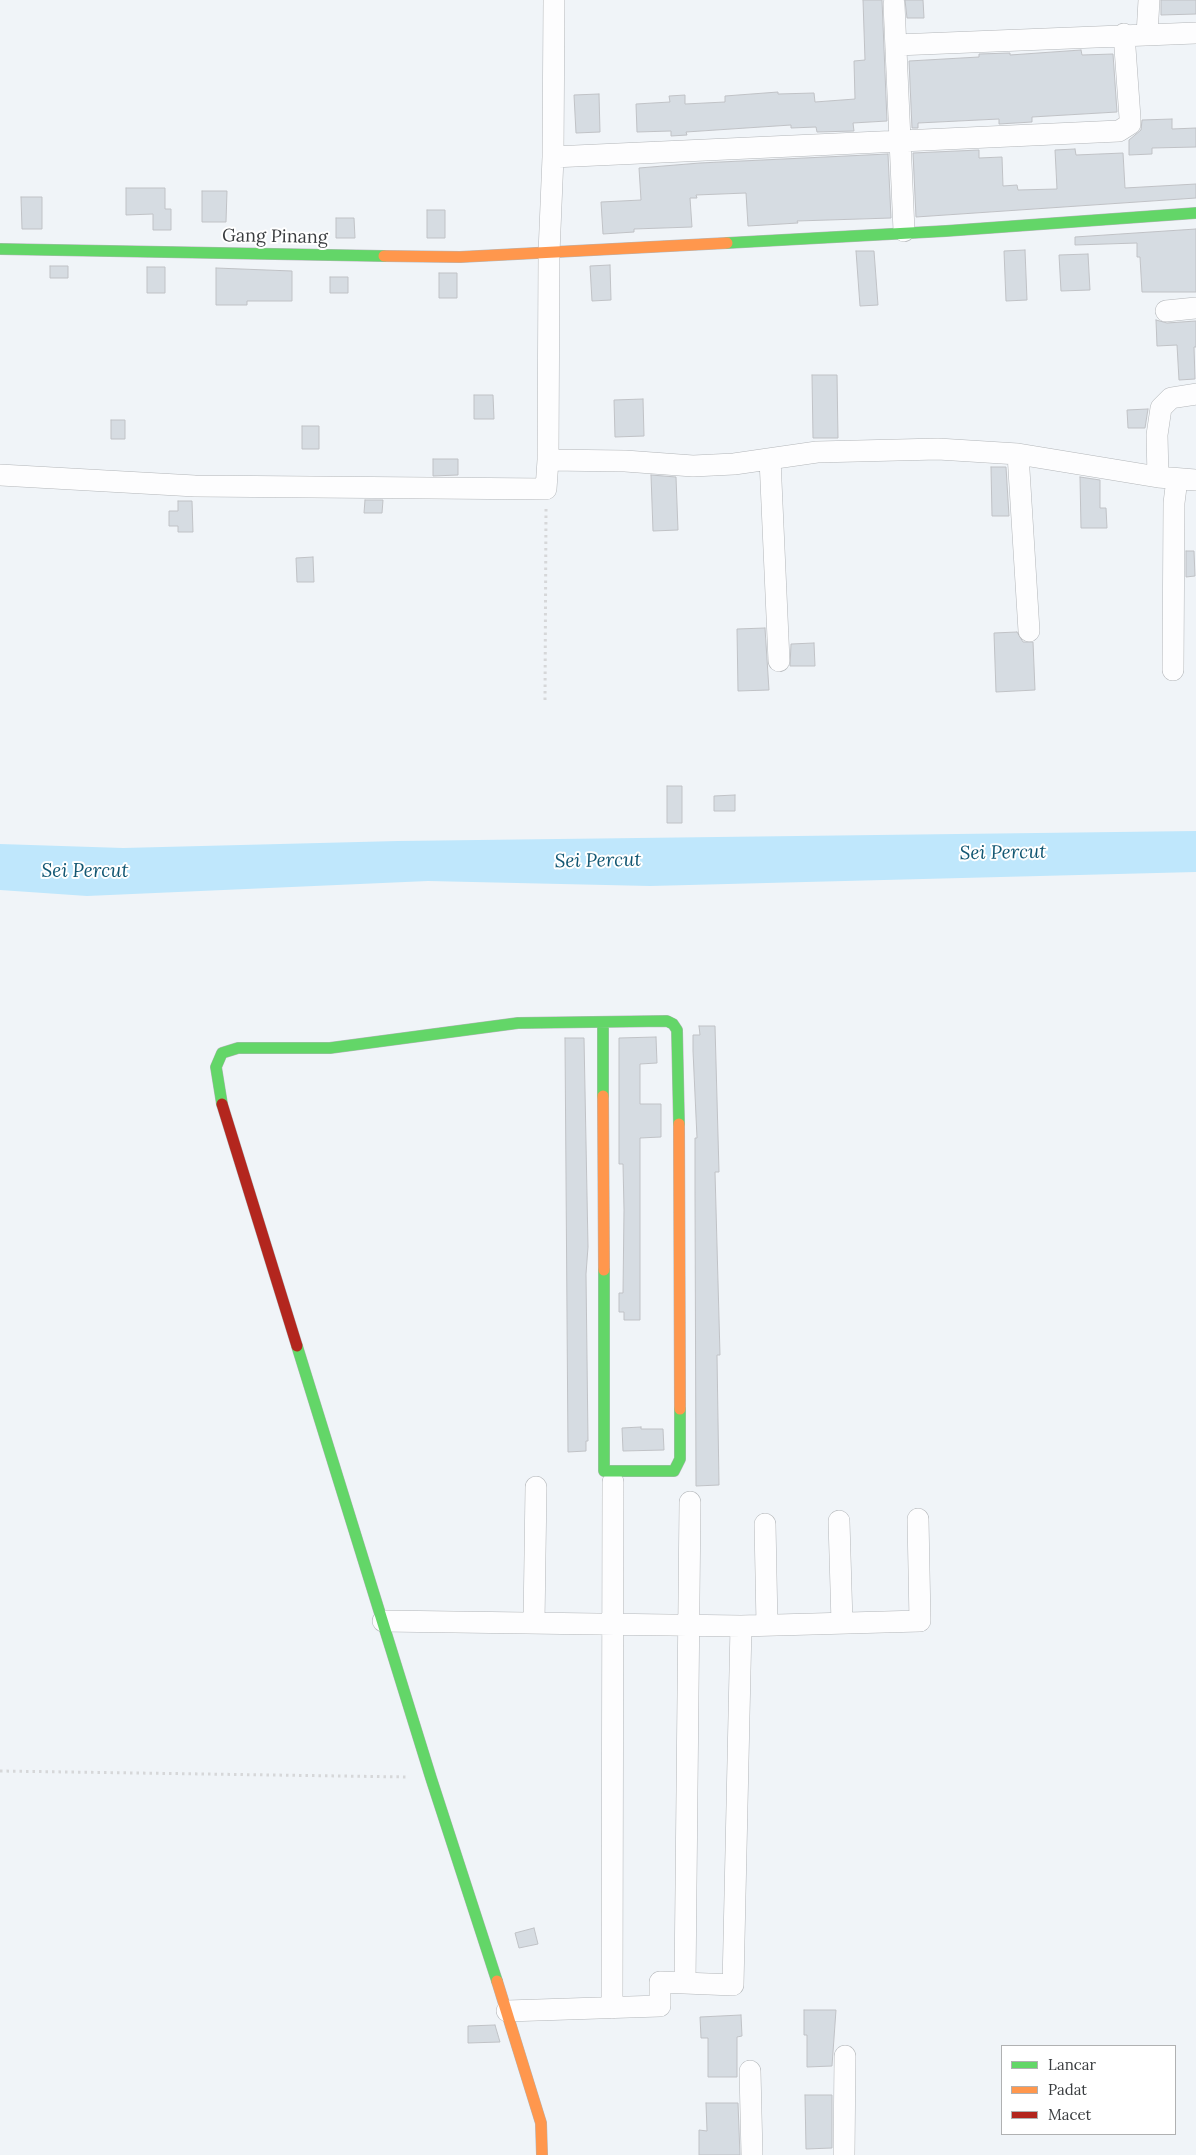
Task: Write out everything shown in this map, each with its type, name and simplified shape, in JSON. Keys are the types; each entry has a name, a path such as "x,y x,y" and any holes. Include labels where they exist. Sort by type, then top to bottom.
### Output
{"street":[{"path":"0,475 196,486 546,489 548,460 549,253 553,157 554,0"},
{"path":"1147,34 1149,0"},
{"path":"894,4 904,231"},
{"path":"896,45 1124,34 1196,33"},
{"path":"553,157 1119,131 1127,127 1130,118 1124,34"},
{"name":"Gang Pinang","path":"0,249 367,257 460,257 1196,214"},
{"path":"1166,311 1196,308"},
{"path":"1173,670 1174,503 1177,479 1157,435 1161,408 1170,398 1196,394"},
{"path":"548,460 625,461 693,466 734,464 817,452 938,449 1018,454 1177,479"},
{"path":"1018,454 1029,631"},
{"path":"770,459 779,661"},
{"path":"542,2155 542,2137 538,2108 431,1778 219,1093 216,1067 222,1053 238,1048 330,1048 518,1024 603,1022 667,1021 677,1030 680,1459 674,1472 604,1471 603,1022"},
{"path":"612,2008 613,1482"},
{"path":"534,1623 536,1487"},
{"path":"686,1983 690,1502"},
{"path":"383,1621 741,1626 920,1621 918,1519"},
{"path":"839,1521 842,1623"},
{"path":"766,1524 767,1625"},
{"path":"507,2011 660,2006 660,1982 733,1985 741,1626"},
{"path":"844,2155 845,2056"},
{"path":"750,2071 752,2155"}],"path":[{"path":"546,489 546,700"},
{"path":"0,1771 431,1778"}],"water":[{"name":"Sei Percut","path":"1196,831 1196,872 650,886 428,881 87,896 0,890 0,844 123,848 398,841"}],"building":[{"path":"863,0 882,0 887,121 853,123 854,131 817,132 816,127 791,128 791,125 686,132 687,135 671,136 671,131 637,132 636,104 670,102 669,96 685,95 685,104 725,102 725,96 778,92 778,94 814,93 815,102 855,99 854,61 865,60"},
{"path":"905,0 923,0 924,18 907,18"},
{"path":"1161,0 1196,0 1196,14 1161,15"},
{"path":"1081,50 1082,55 1113,54 1117,112 1032,117 1032,122 999,124 999,119 918,123 918,128 912,128 909,61 979,57 979,54 1010,53 1010,55"},
{"path":"599,94 600,132 576,133 574,95"},
{"path":"1172,119 1172,129 1196,128 1196,147 1152,148 1152,154 1129,155 1129,140 1141,130 1142,120"},
{"path":"1075,149 1076,155 1123,153 1125,188 1196,184 1196,198 916,217 913,153 979,150 979,158 1002,157 1003,186 1017,185 1018,190 1057,189 1055,150"},
{"path":"888,154 891,218 797,221 798,223 748,226 746,193 696,195 697,198 690,198 692,227 634,229 634,232 603,234 601,202 641,200 639,168 700,163"},
{"path":"126,188 165,188 165,209 171,209 171,230 153,230 153,214 126,215"},
{"path":"202,191 227,191 226,222 202,222"},
{"path":"21,197 42,197 42,229 22,229"},
{"path":"427,210 445,210 445,238 427,238"},
{"path":"336,218 354,218 355,238 336,238"},
{"path":"1196,229 1196,292 1142,292 1140,257 1137,257 1137,243 1075,245 1075,237"},
{"path":"1025,250 1027,300 1006,301 1004,251"},
{"path":"856,251 874,251 878,305 860,306"},
{"path":"1088,254 1090,290 1061,291 1059,255"},
{"path":"610,265 611,300 592,301 590,266"},
{"path":"50,266 68,266 68,278 50,278"},
{"path":"147,267 165,267 165,293 147,293"},
{"path":"216,268 292,271 292,301 247,301 247,305 216,305"},
{"path":"439,273 457,273 457,298 439,298"},
{"path":"330,277 348,277 348,293 330,293"},
{"path":"1156,320 1167,323 1196,321 1196,347 1194,347 1195,379 1179,380 1177,345 1157,346"},
{"path":"812,375 837,375 838,438 813,438"},
{"path":"474,395 493,395 494,419 474,419"},
{"path":"643,399 644,436 615,437 614,400"},
{"path":"1148,409 1145,428 1128,428 1127,410"},
{"path":"111,420 125,420 125,439 111,439"},
{"path":"302,426 319,426 319,449 302,449"},
{"path":"433,459 458,459 458,475 433,476"},
{"path":"991,467 1006,467 1009,516 992,516"},
{"path":"651,475 676,477 678,530 653,531"},
{"path":"1080,477 1100,480 1100,508 1106,508 1107,528 1081,528"},
{"path":"365,500 383,500 382,513 364,513"},
{"path":"178,501 192,501 193,532 178,532 178,526 169,526 169,511 178,511"},
{"path":"1186,551 1194,551 1195,576 1186,577"},
{"path":"313,557 314,582 297,582 296,558"},
{"path":"765,628 769,690 738,691 737,629"},
{"path":"1017,632 1023,642 1033,642 1035,690 996,692 994,633"},
{"path":"814,643 815,666 790,666 791,644"},
{"path":"667,786 682,786 682,823 667,823"},
{"path":"735,795 735,811 714,811 714,796"},
{"path":"699,1026 715,1026 719,1172 715,1172 720,1355 717,1355 719,1485 696,1486 695,1138 697,1138 693,1035 700,1035"},
{"path":"656,1037 657,1063 640,1064 640,1104 661,1104 661,1137 640,1138 640,1320 624,1320 624,1312 619,1312 619,1293 623,1293 624,1210 623,1164 619,1164 619,1038"},
{"path":"565,1038 584,1038 588,1247 586,1274 588,1441 586,1441 586,1451 568,1452"},
{"path":"641,1427 641,1429 663,1429 664,1450 623,1451 622,1428"},
{"path":"534,1928 538,1944 519,1948 515,1933"},
{"path":"804,2010 836,2010 832,2066 807,2067 807,2035 804,2035"},
{"path":"741,2015 742,2036 737,2037 737,2077 708,2077 708,2038 701,2038 700,2017"},
{"path":"495,2025 500,2042 468,2043 468,2026"},
{"path":"805,2095 832,2095 832,2148 806,2149"},
{"path":"706,2103 738,2103 740,2155 699,2155 699,2130 707,2131"}],"traffic: fast":[{"path":"727,243 946,231 1196,213"},
{"path":"0,249 384,256"},
{"path":"222,1104 216,1067 222,1053 238,1048 330,1048 518,1023 667,1021 673,1024 677,1030 679,1124"},
{"path":"603,1022 603,1096"},
{"path":"604,1270 604,1471 674,1471 680,1459 680,1409"},
{"path":"297,1346 431,1778 497,1981"}],"traffic: slow":[{"path":"384,256 460,257 727,243"},
{"path":"603,1096 604,1270"},
{"path":"679,1124 680,1409"},
{"path":"497,1981 541,2123 542,2155"}],"traffic: jam":[{"path":"222,1104 297,1346"}]}
